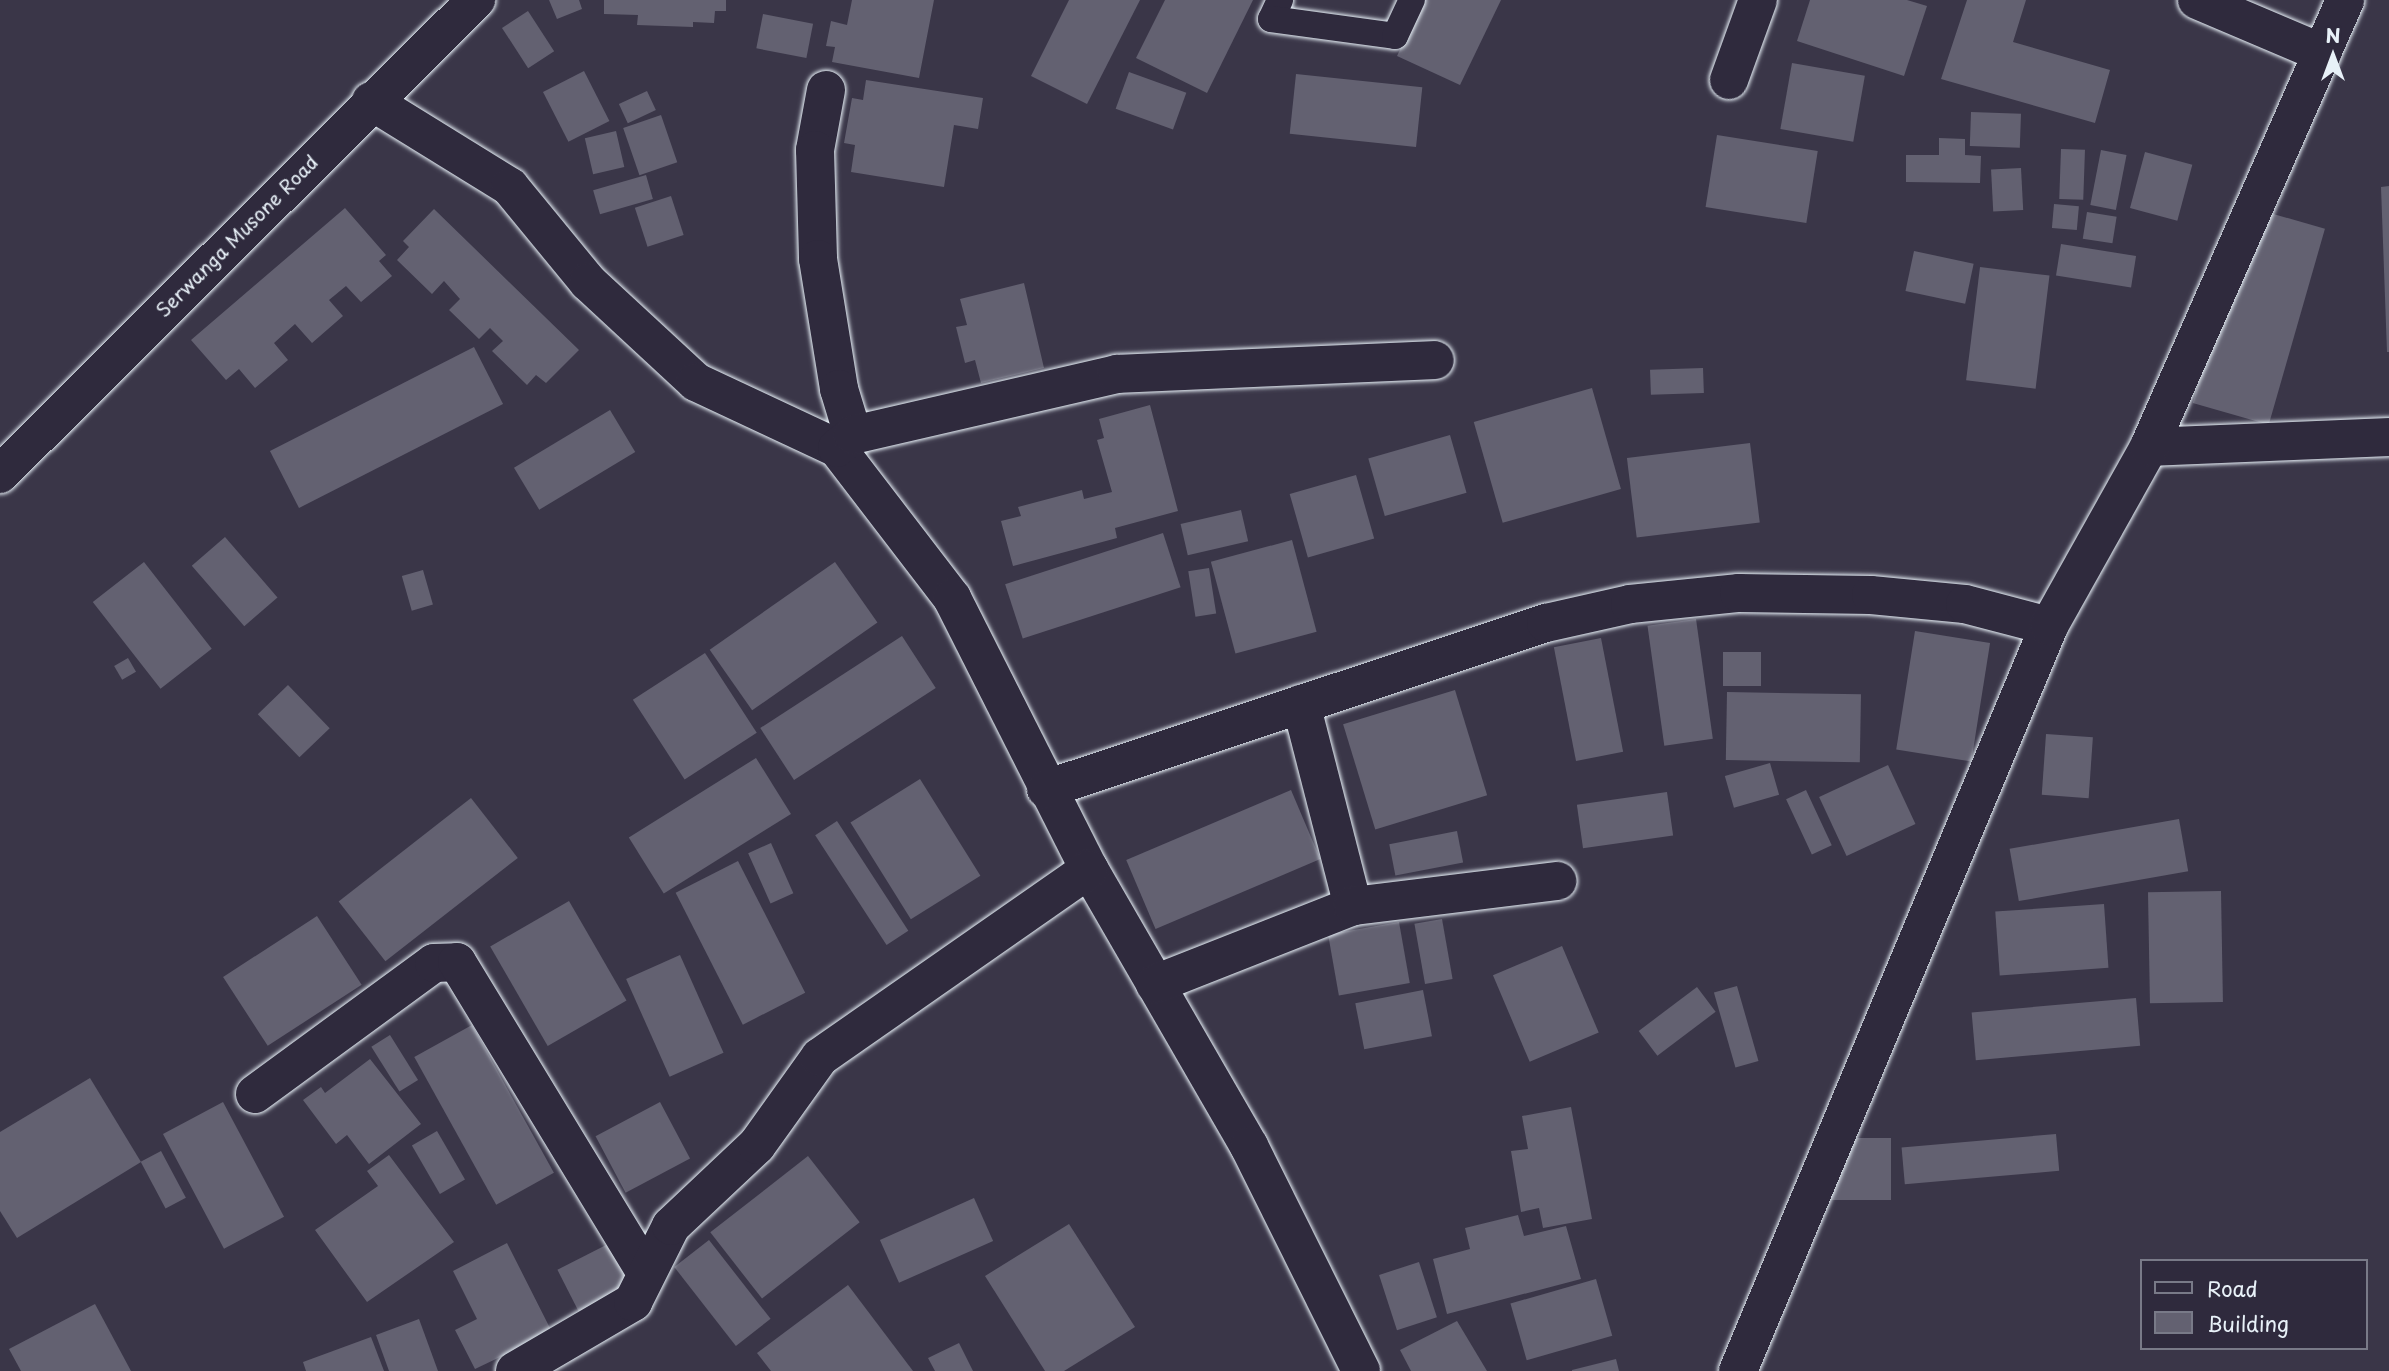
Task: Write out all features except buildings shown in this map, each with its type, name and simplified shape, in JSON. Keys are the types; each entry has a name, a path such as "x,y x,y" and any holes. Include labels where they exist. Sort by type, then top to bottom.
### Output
{"street":[{"name":"Serwanga Musone Road","path":"0,474 371,101 476,0"},
{"path":"1729,80 1758,0"},
{"path":"2197,0 2322,53"},
{"path":"1738,1371 2049,626 2149,447 2345,0"},
{"path":"825,90 815,150 818,259 845,442 952,598 1046,789 1089,869 1249,1146 1361,1371"},
{"path":"371,101 510,187 588,282 696,382 845,442 1117,374 1435,360"},
{"path":"2149,447 2389,437"},
{"path":"1046,789 1546,623 1630,604 1739,593 1871,595 1965,604 2049,626"},
{"path":"1301,704 1353,906"},
{"path":"515,1371 633,1302 671,1226 757,1145 820,1057 1089,869"},
{"path":"1156,984 1353,906 1557,881"},
{"path":"255,1094 434,963 457,962 646,1273"}],"lane":[{"path":"1280,0 1271,19 1395,36 1412,0"}]}
